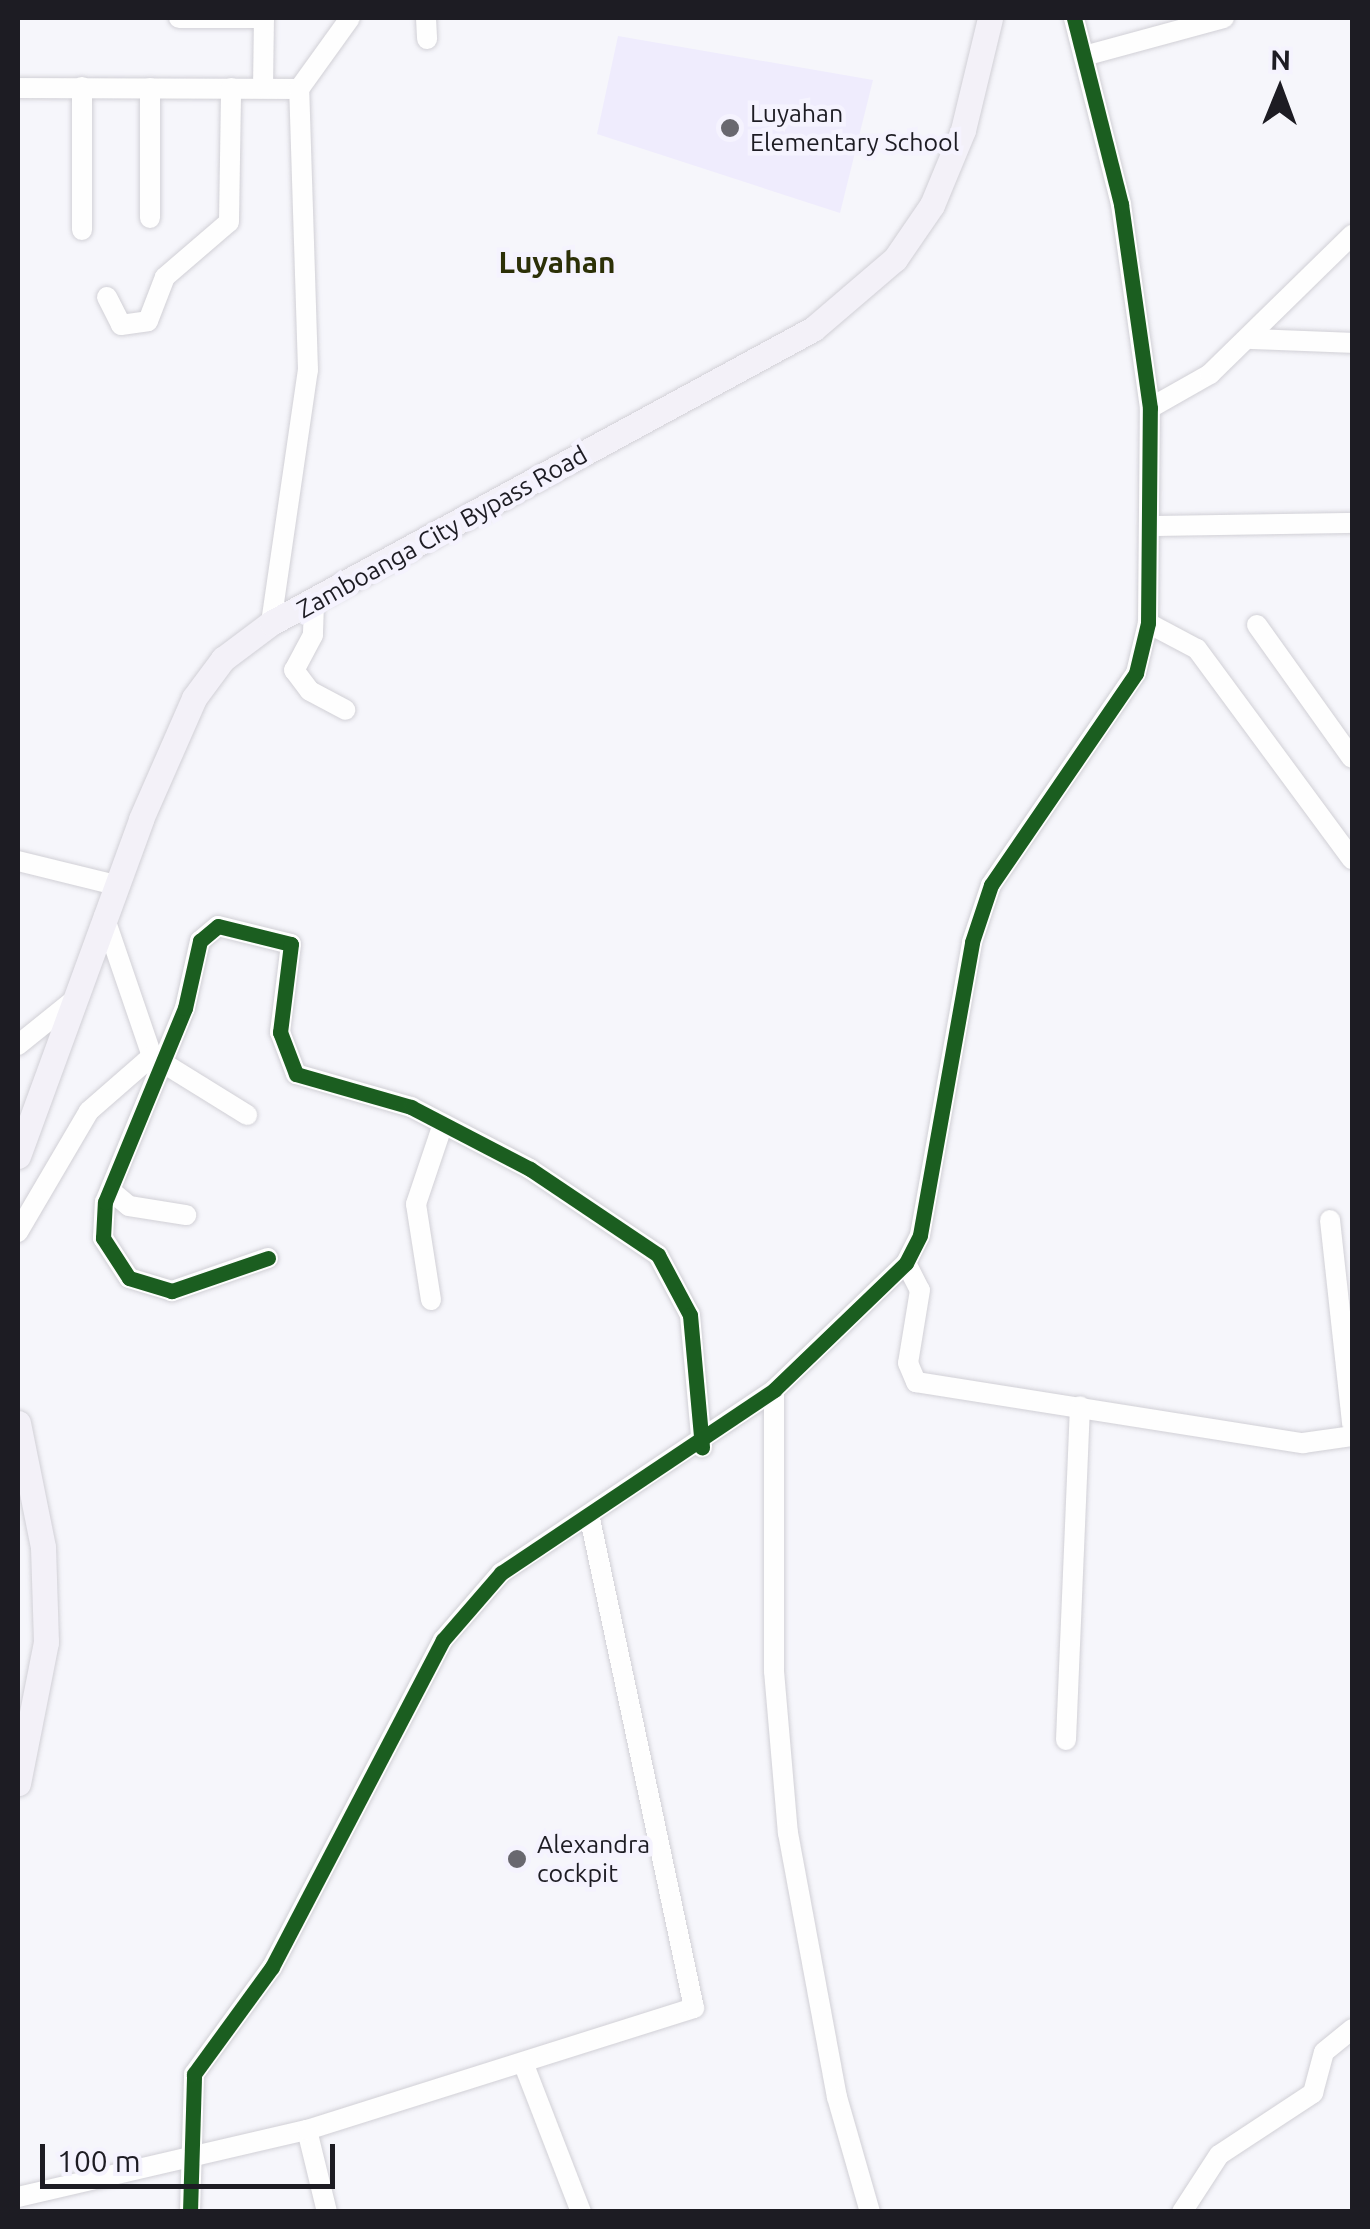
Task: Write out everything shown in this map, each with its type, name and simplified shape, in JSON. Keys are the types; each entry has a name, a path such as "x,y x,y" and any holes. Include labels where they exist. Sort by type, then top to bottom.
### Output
{"main road":[{"name":"Zamboanga City Bypass Road","path":"18,1156 70,1003 116,885 194,698 224,660 272,623 314,604 813,329 895,258 932,205 962,130 990,18"},
{"path":"18,1423 43,1548 46,1642 18,1783"}],"street":[{"path":"179,18 264,18 263,88"},
{"path":"272,623 308,370 299,89 350,18"},
{"path":"426,18 427,39"},
{"path":"190,2212 187,2158 194,2074 272,1967 415,1683 501,1573 702,1446 774,1390 906,1263 920,1235 972,942 990,885 1136,673 1148,623 1150,408 1121,204 1074,18"},
{"path":"1084,56 1224,18"},
{"path":"18,88 299,89"},
{"path":"82,88 82,230"},
{"path":"150,88 150,218"},
{"path":"107,297 121,325 148,321 166,278 229,222 232,88"},
{"path":"1150,408 1250,339 1351,240"},
{"path":"1250,339 1352,342"},
{"path":"1150,526 1352,524"},
{"path":"314,604 313,635 294,670 310,691 345,710"},
{"path":"1148,623 1197,649 1352,859"},
{"path":"1257,626 1351,748"},
{"path":"18,861 116,885"},
{"path":"104,916 158,1059 248,1115"},
{"path":"268,1258 200,1288 146,1288 117,1269 103,1238 111,1190 200,941 228,927 294,949 280,1032 296,1074 442,1124 613,1220 658,1255 690,1315 702,1446"},
{"path":"18,1044 70,1003"},
{"path":"18,1232 89,1112 158,1059"},
{"path":"431,1300 416,1204 442,1124"},
{"path":"111,1190 129,1206 186,1215"},
{"path":"1330,1220 1352,1424"},
{"path":"906,1263 920,1290 912,1379 1303,1443 1352,1436"},
{"path":"774,1390 774,1671 788,1832 837,2097 870,2212"},
{"path":"1066,1740 1080,1406"},
{"path":"18,2197 307,2130 524,2065 694,2008 590,1520"},
{"path":"1182,2212 1219,2155 1313,2093 1324,2052 1352,2030"},
{"path":"524,2065 581,2212"},
{"path":"307,2130 328,2212"}],"shaded area":[{"name":"Luyahan Elementary School","path":"618,36 873,80 840,213 597,134"}],"cycle path":[{"path":"190,2212 194,2074 272,1967 443,1640 501,1573 774,1390 906,1263 920,1235 972,942 991,885 1136,673 1148,623 1150,408 1121,204 1074,18"},
{"path":"268,1258 172,1291 129,1278 103,1238 105,1202 185,1008 200,941 218,926 291,944 280,1032 296,1074 411,1107 530,1169 658,1255 690,1315 702,1447"}],"place":[{"name":"Luyahan Elementary School","path":"730,128"},
{"name":"Alexandra cockpit","path":"517,1859"}],"district":[{"name":"Luyahan","path":"557,262"}]}
